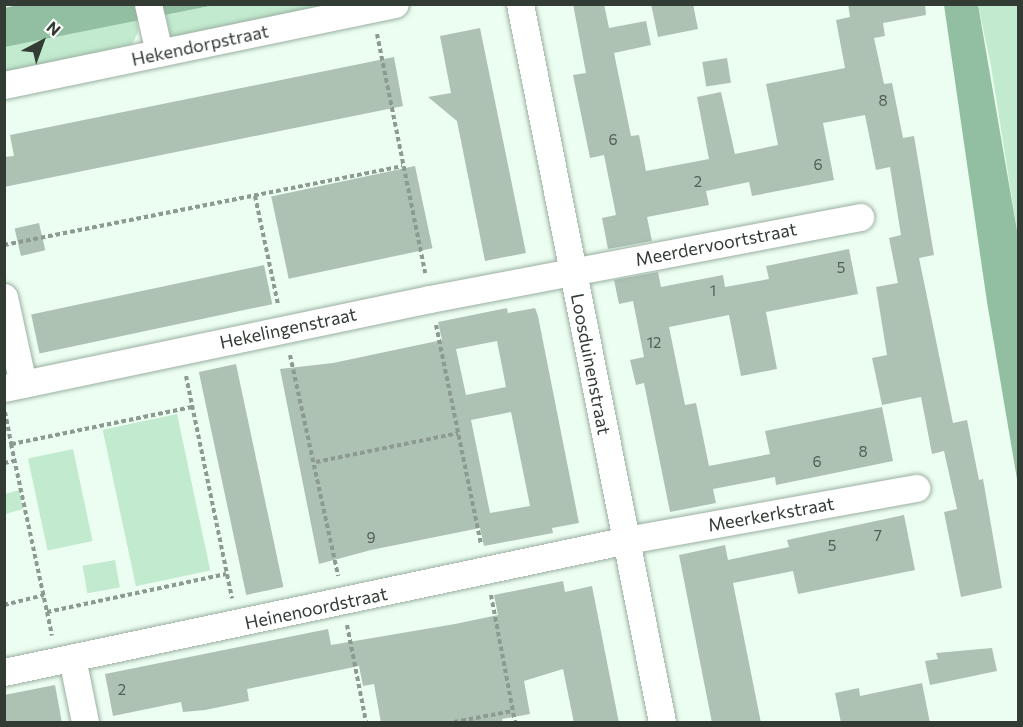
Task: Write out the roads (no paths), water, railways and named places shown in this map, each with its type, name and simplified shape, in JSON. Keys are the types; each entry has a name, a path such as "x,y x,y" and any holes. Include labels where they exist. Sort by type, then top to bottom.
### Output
{"street":[{"name":"Loosduinenstraat","path":"520,4 662,723"},
{"name":"Hekendorpstraat","path":"4,85 153,29 384,7"},
{"name":"Meerdervoortstraat","path":"572,270 860,217"},
{"name":"Hekelingenstraat","path":"14,386 284,328 572,270"},
{"path":"4,297 14,386"},
{"name":"Meerkerkstraat","path":"627,540 916,488"},
{"name":"Heinenoordstraat","path":"4,672 487,572 627,540"},
{"path":"72,658 85,723"}]}
